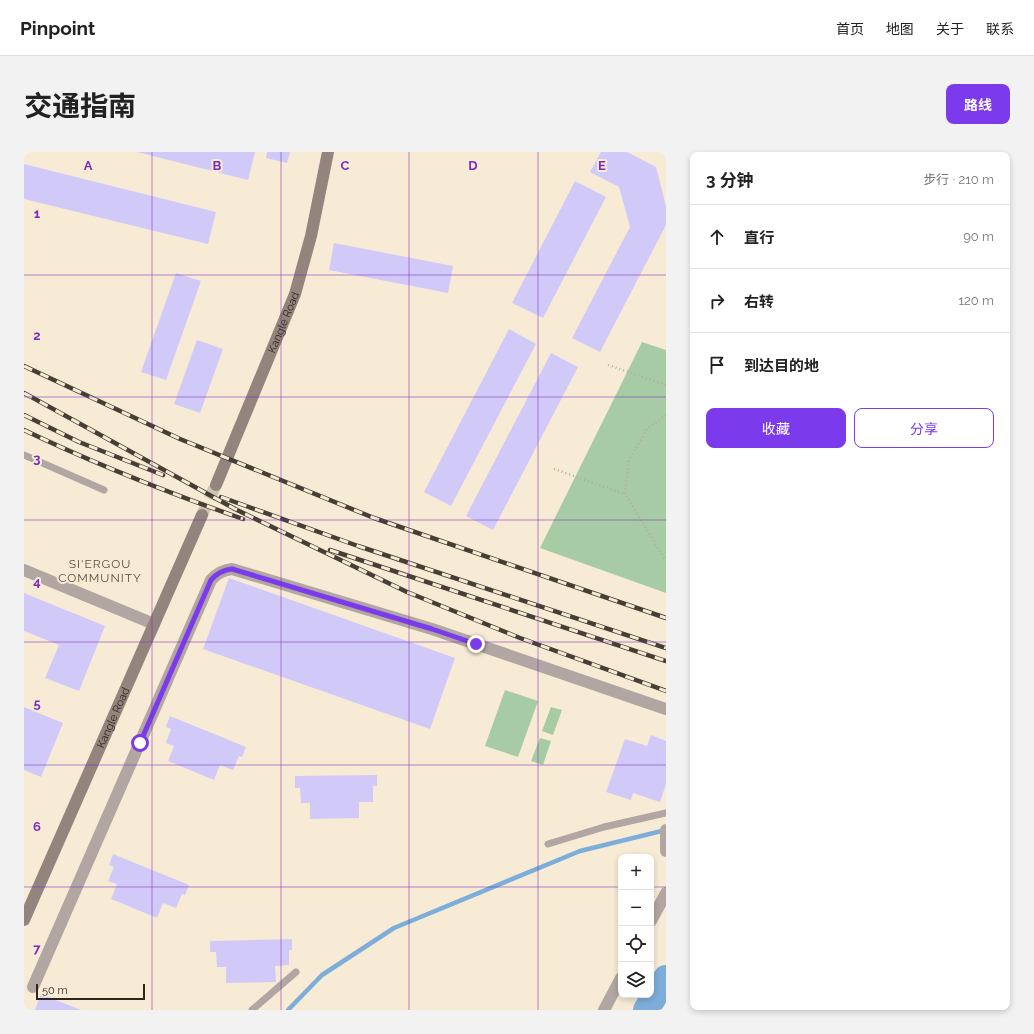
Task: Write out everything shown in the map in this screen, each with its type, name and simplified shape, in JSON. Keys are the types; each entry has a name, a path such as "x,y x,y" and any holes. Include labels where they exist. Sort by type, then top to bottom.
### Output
{"main road":[{"name":"Kangle Road","path":"216,485 295,294 311,236 328,152"},
{"name":"Kangle Road","path":"24,920 202,515"}],"street":[{"path":"33,987 211,580 222,571 232,569 432,629 666,709"},
{"path":"24,570 154,624"},
{"path":"666,830 666,851"},
{"path":"654,915 666,893"},
{"path":"604,1010 618,984"}],"lane":[{"path":"24,455 104,490"},
{"path":"548,844 604,827 666,814"},
{"path":"252,1010 296,972"}],"path":[{"path":"608,365 666,385"},
{"path":"666,415 647,429 630,460 625,494 666,561"},
{"path":"554,470 625,494"}],"green space":[{"path":"642,342 666,350 666,593 540,548"},
{"path":"505,690 538,701 518,757 485,746"},
{"path":"551,707 562,710 553,735 542,731"},
{"path":"540,738 551,741 543,765 531,761"}],"building":[{"path":"137,152 255,152 248,180"},
{"path":"267,152 290,152 287,163 266,158"},
{"path":"601,152 627,152 656,167 666,206 666,225 600,352 572,338 630,227 619,187 590,172"},
{"path":"24,164 216,212 208,244 24,199"},
{"path":"575,181 606,197 543,318 512,303"},
{"path":"334,243 453,266 448,293 329,270"},
{"path":"176,273 201,281 166,380 141,372"},
{"path":"509,329 536,344 451,506 424,492"},
{"path":"197,340 223,349 200,413 174,404"},
{"path":"551,353 578,367 493,530 466,516"},
{"path":"229,578 455,658 430,729 203,649"},
{"path":"24,593 105,626 79,691 45,678 59,645 24,631"},
{"path":"24,707 63,723 41,777 24,770"},
{"path":"170,716 246,747 242,757 239,756 233,770 220,765 214,780 168,761 174,746 166,743 171,729 166,727"},
{"path":"651,735 666,741 666,784 660,802 633,793 631,800 606,792 625,739 647,746"},
{"path":"377,775 377,786 373,786 373,802 359,802 359,818 310,819 310,803 301,803 300,788 295,788 295,776"},
{"path":"113,854 189,885 185,895 182,894 176,908 163,903 157,918 111,899 117,884 108,881 114,867 109,865"},
{"path":"292,939 292,950 289,950 289,965 275,966 276,982 226,983 226,967 217,967 216,952 210,952 210,941"},
{"path":"41,994 81,1010 35,1010"}],"waterway":[{"path":"288,1010 322,975 394,928 580,851 666,830"},
{"path":"646,1010 666,978"}],"tunnel":[{"path":"202,515 216,485"}],"railway":[{"path":"24,366 180,439 374,518 666,618"},
{"path":"24,393 235,509 407,592 520,638 666,691"},
{"path":"24,415 79,442 163,475"},
{"path":"24,430 132,478 243,519"},
{"path":"221,497 358,546 666,648"},
{"path":"330,550 666,661"}],"district":[{"name":"SI'ERGOU COMMUNITY","path":"100,571"}],"route":[{"path":"140,743 211,580 218,573 227,569 232,569 432,629 476,644"}]}
